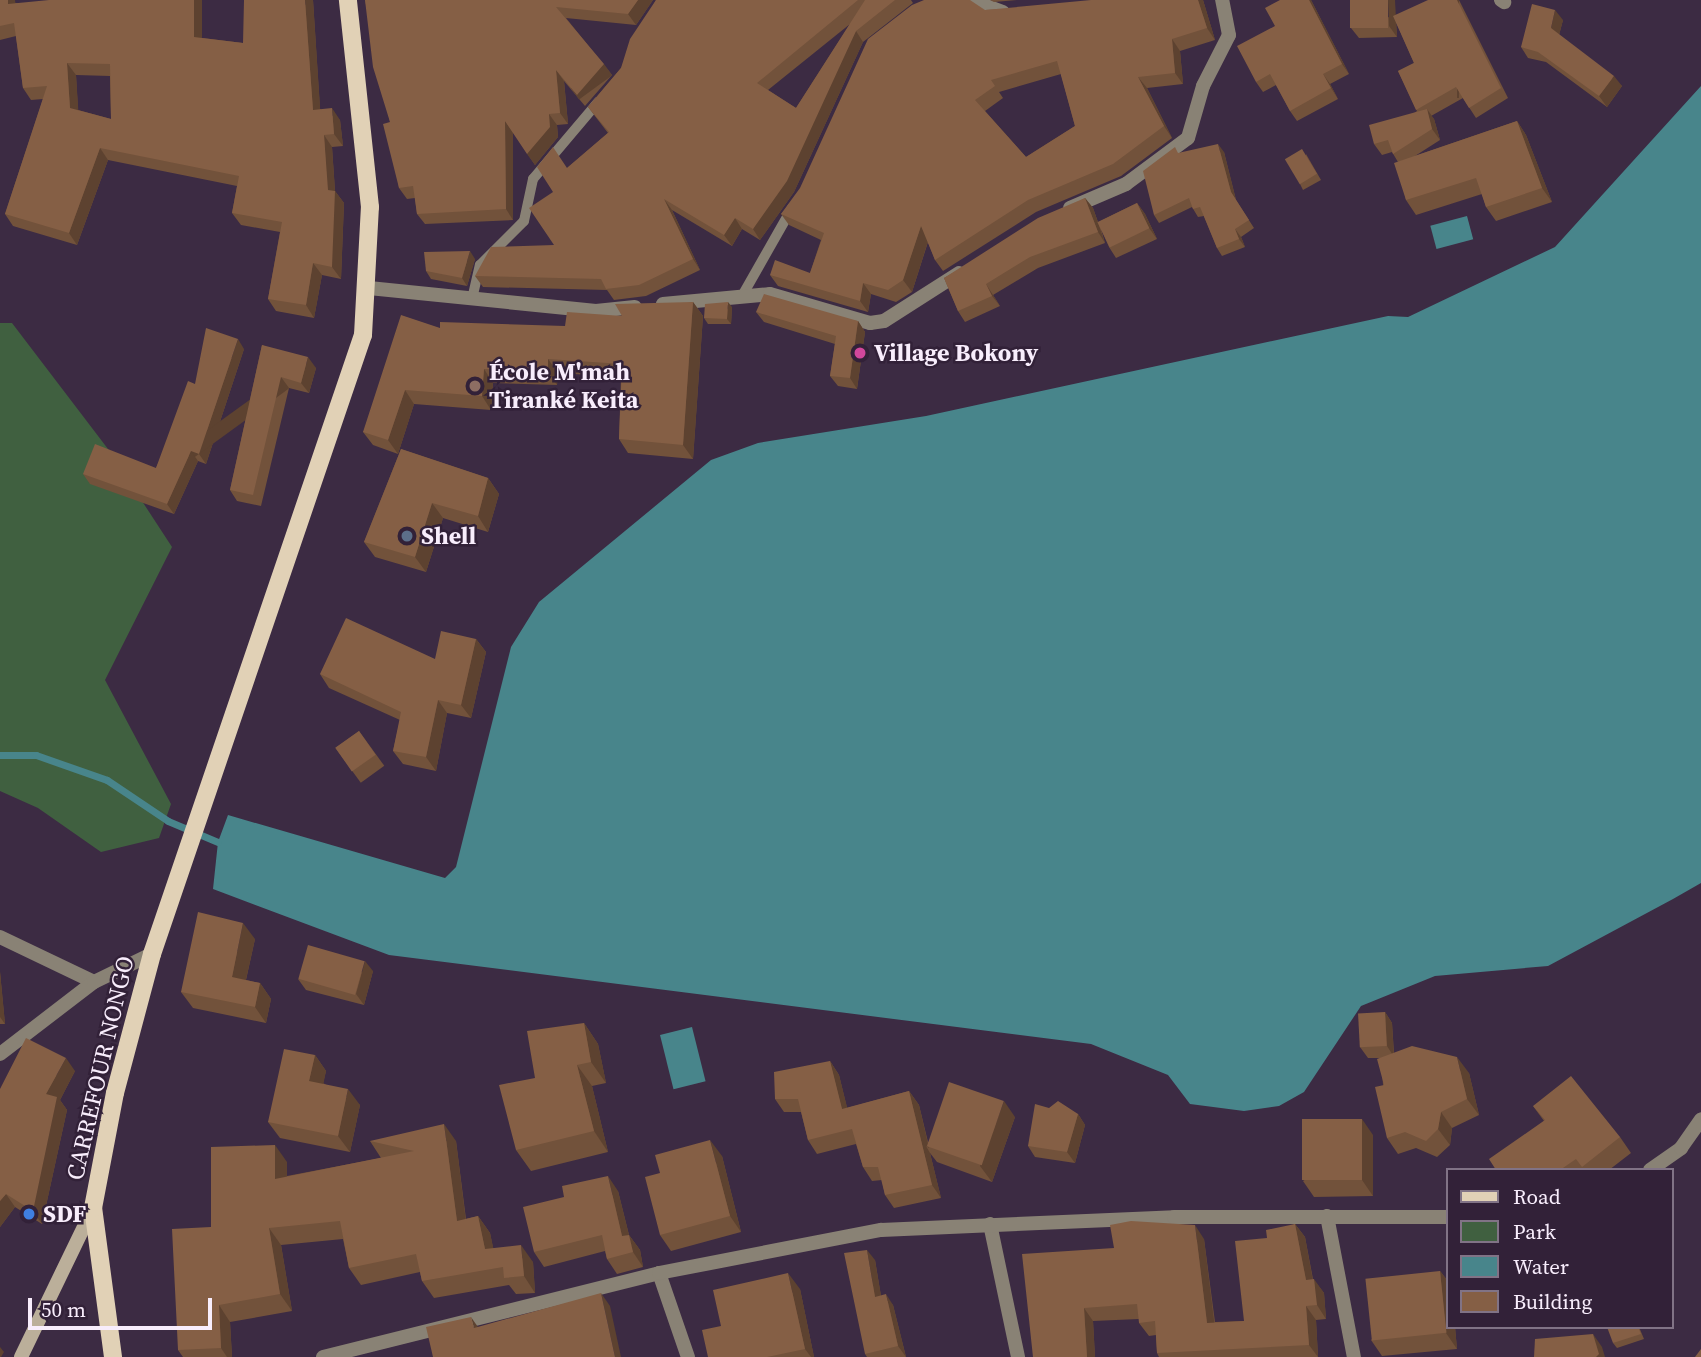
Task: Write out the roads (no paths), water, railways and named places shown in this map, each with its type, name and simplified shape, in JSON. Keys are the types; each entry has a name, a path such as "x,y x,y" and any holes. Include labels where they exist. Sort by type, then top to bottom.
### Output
{"main road":[{"name":"CARREFOUR NONGO","path":"113,1357 93,1208 152,954 181,878 363,335 369,288 370,207 348,0"}],"street":[{"path":"970,0 992,12 1017,11"},
{"path":"1053,215 1126,184 1188,138 1203,86 1228,35 1222,0"},
{"path":"369,288 596,311 769,294 870,323 884,321 974,264"},
{"path":"0,937 94,982"},
{"path":"0,1054 94,982 152,954"},
{"path":"1653,1168 1681,1148 1701,1119"},
{"path":"21,1357 93,1208"},
{"path":"1327,1216 1354,1357"},
{"path":"323,1357 659,1273 881,1230 990,1224 1327,1216 1446,1217"},
{"path":"990,1224 1018,1357"},
{"path":"659,1273 688,1357"}],"lane":[{"path":"472,299 480,265 524,221 533,179 612,86"},
{"path":"742,296 771,236 800,196"}],"water":[{"path":"1701,86 1701,883 1673,899 1548,966 1435,976 1361,1006 1304,1092 1279,1106 1244,1111 1190,1104 1168,1075 1091,1044 389,955 213,889 218,842 228,815 445,878 456,867 511,647 539,602 711,460 758,443 926,416 1388,316 1408,317 1555,247"},
{"path":"1467,216 1473,239 1437,249 1430,226"},
{"path":"692,1027 706,1081 674,1089 660,1035"}],"waterway":[{"path":"0,755 36,755 107,780 168,821 218,842"}],"place":[{"name":"Village Bokony","path":"860,353"},
{"name":"École M'mah Tiranké Keita","path":"475,386"},
{"name":"Shell","path":"407,536"},
{"name":"SDF","path":"29,1214"}]}
